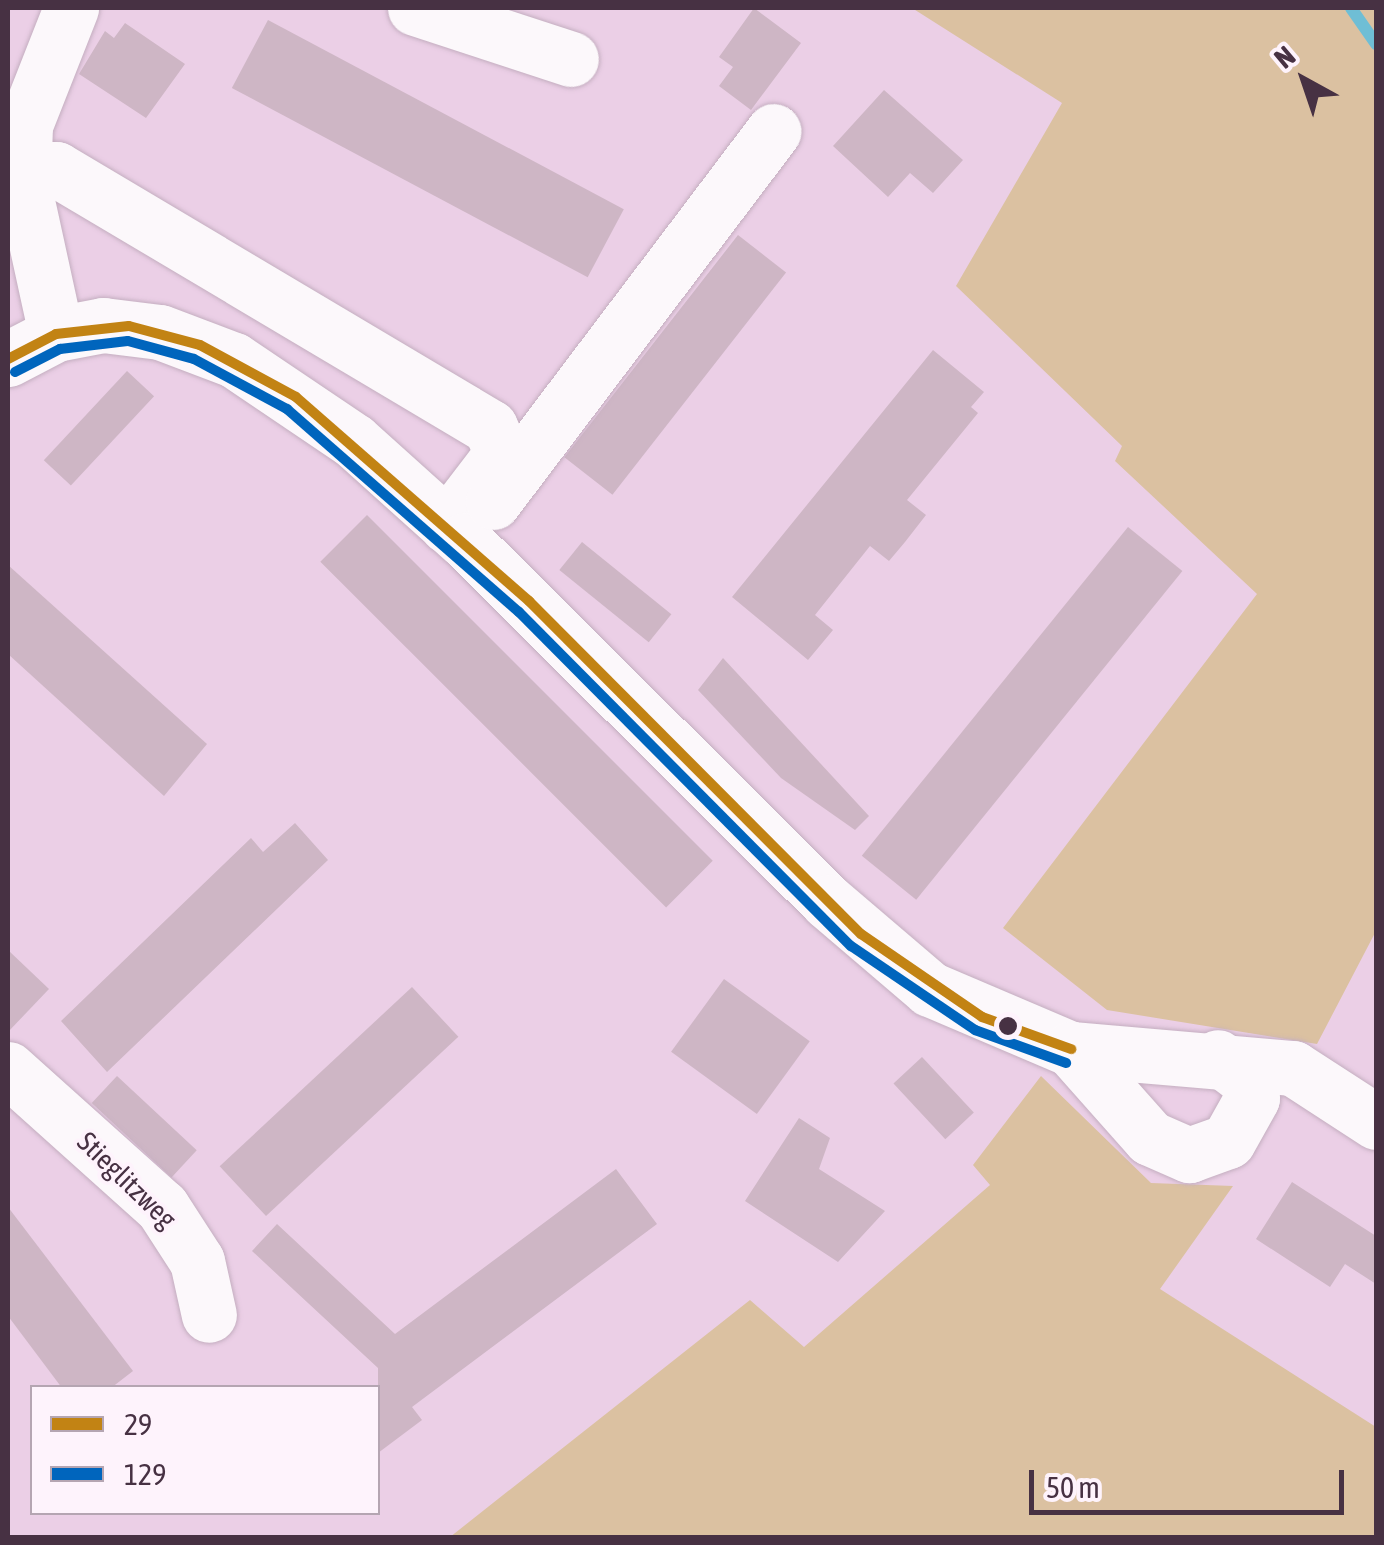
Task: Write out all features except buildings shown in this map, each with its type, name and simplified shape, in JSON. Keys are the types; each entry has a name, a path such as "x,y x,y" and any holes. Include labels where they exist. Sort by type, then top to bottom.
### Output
{"street":[{"path":"56,334 24,169 21,86 71,8"},
{"path":"429,10 571,59"},
{"path":"456,532 774,132"},
{"path":"24,169 56,169 490,427 502,453 456,532"},
{"path":"8,358 56,334 129,326 234,360 354,442 456,532 876,947 982,1017 1071,1049 1218,1058 1293,1068 1376,1122"},
{"path":"1071,1049 1150,1138 1189,1155 1228,1141 1252,1098 1248,1080 1218,1058"},
{"name":"Stieglitzweg","path":"8,1068 162,1207 197,1261 209,1315"}],"shaded area":[{"path":"912,8 1376,8 1376,931 1317,1044 1107,1010 1003,928 1257,594 1115,461 1122,446 956,286 1062,103"},
{"path":"1041,1076 1151,1183 1233,1186 1160,1289 1376,1427 1376,1537 450,1537 750,1300 804,1347 990,1185 973,1165"}],"waterway":[{"path":"1351,8 1376,44"}],"transit line":[{"name":"29","path":"8,359 56,334 129,326 200,345 296,397 529,601 861,934 982,1017 1071,1049"},
{"name":"129","path":"15,372 60,349 128,341 194,359 287,409 519,612 851,946 975,1030 1066,1063"}]}
